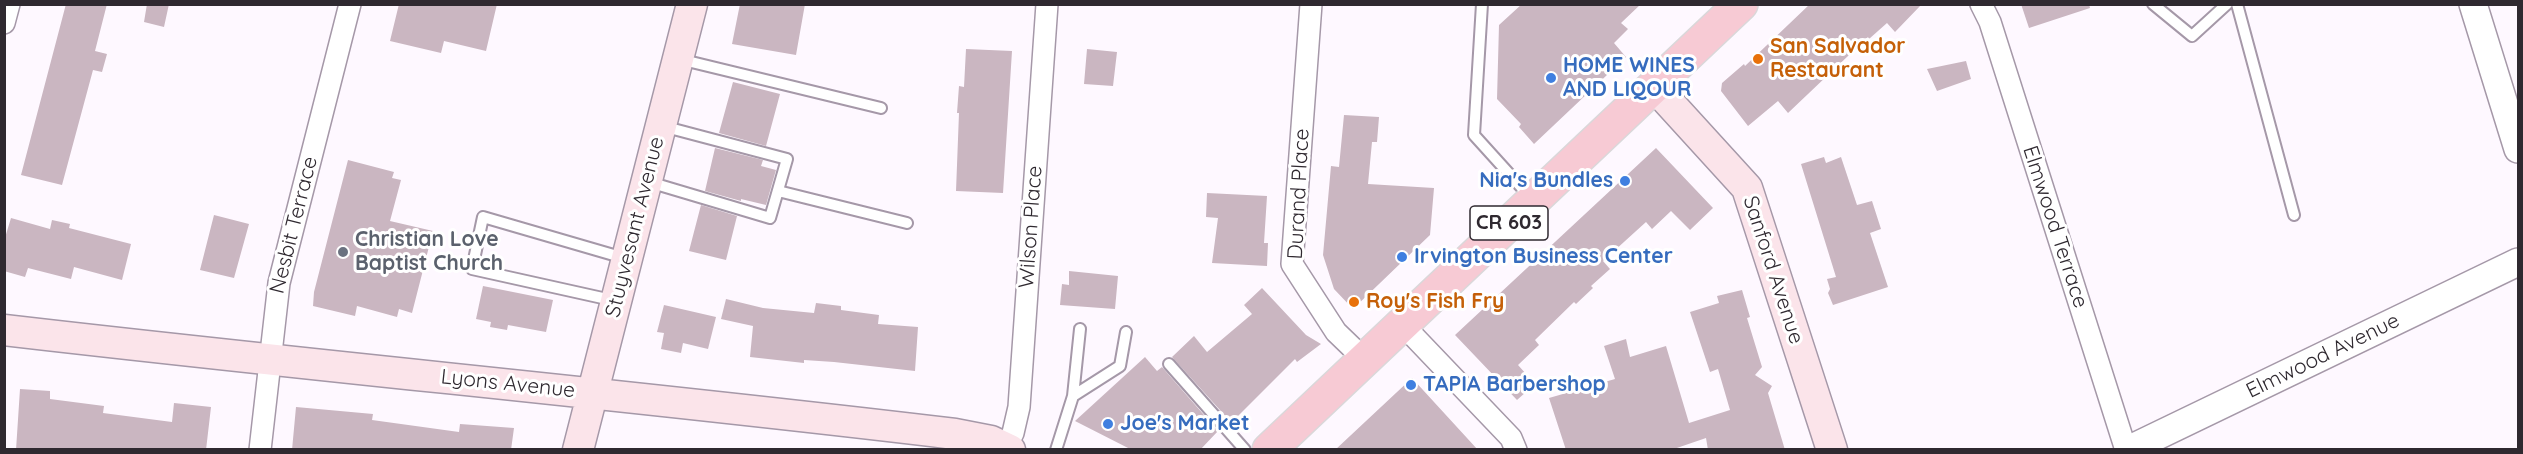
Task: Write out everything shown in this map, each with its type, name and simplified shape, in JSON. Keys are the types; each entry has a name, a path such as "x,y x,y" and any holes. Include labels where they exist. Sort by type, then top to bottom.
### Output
{"main road":[{"name":"Stuyvesant Avenue","path":"578,450 692,4"},
{"name":"CR 603","path":"1269,450 1741,4"},
{"name":"Sanford Avenue","path":"1654,86 1747,188 1832,450"},
{"name":"Lyons Avenue","path":"4,330 270,360 593,392 956,434 1016,449"}],"street":[{"path":"4,22 9,4"},
{"name":"Nesbit Terrace","path":"261,450 279,283 350,4"},
{"name":"Wilson Place","path":"1016,449 1013,433 1019,407 1047,4"},
{"name":"Durand Place","path":"1311,4 1292,264 1336,332 1364,359"},
{"name":"Elmwood Terrace","path":"1981,4 1990,22 2127,450"},
{"path":"2473,4 2518,148"},
{"name":"Elmwood Avenue","path":"2127,450 2518,262"},
{"path":"1403,325 1511,438 1516,450"}],"lane":[{"path":"1482,4 1474,135 1533,201"},
{"path":"2152,5 2192,36 2227,4"},
{"path":"2237,4 2294,215"},
{"path":"678,59 881,108"},
{"path":"647,182 770,218 787,159 662,126"},
{"path":"778,191 907,223"},
{"path":"616,302 472,270 483,217 627,258"},
{"path":"1056,450 1073,396 1080,329"},
{"path":"1073,396 1120,366 1126,332"},
{"path":"1169,364 1245,450"}],"building":[{"path":"66,4 107,4 95,51 107,54 102,72 93,70 62,185 21,175"},
{"path":"147,4 169,4 164,27 144,22"},
{"path":"399,4 497,4 486,51 444,41 441,53 390,41"},
{"path":"740,4 805,4 796,55 732,44"},
{"name":"HOME WINES AND LIQOUR","path":"1522,4 1641,4 1621,23 1628,29 1614,43 1626,57 1534,144 1519,127 1521,124 1497,99 1499,25"},
{"path":"1810,4 1922,4 1895,32 1887,23 1869,39 1868,37 1788,113 1778,101 1748,126 1721,91 1722,83 1744,64 1745,66"},
{"path":"2021,4 2089,4 2090,8 2029,28"},
{"path":"966,49 1012,51 1003,193 956,191 959,113 957,113 959,86 964,87"},
{"path":"1087,49 1117,52 1113,86 1084,84"},
{"path":"1966,61 1971,79 1937,91 1927,69"},
{"path":"733,82 780,94 766,146 719,133"},
{"path":"1344,115 1379,117 1377,142 1372,142 1368,184 1434,188 1430,235 1353,309 1334,289 1323,255 1331,166 1339,167"},
{"path":"715,148 763,160 761,166 776,170 766,205 705,191"},
{"path":"1656,148 1713,208 1690,230 1671,211 1652,229 1646,222 1603,261 1610,269 1591,286 1593,288 1576,304 1574,302 1535,340 1539,345 1518,365 1535,384 1517,400 1455,335"},
{"path":"1824,157 1826,163 1841,157 1857,205 1872,201 1881,229 1870,233 1888,287 1833,305 1828,293 1830,289 1827,279 1836,277 1801,164"},
{"path":"348,160 394,172 392,178 401,180 390,221 433,231 412,313 399,309 397,317 357,306 355,316 313,306 314,292"},
{"path":"1207,193 1267,196 1264,243 1268,243 1267,266 1212,263 1218,218 1206,217"},
{"path":"701,205 737,216 726,260 689,251"},
{"path":"214,215 249,224 234,278 200,270"},
{"path":"11,218 50,229 52,220 70,224 69,228 131,244 122,280 74,267 71,279 28,268 25,277 4,271 4,241"},
{"path":"1069,271 1118,276 1115,309 1060,305 1062,284 1069,285"},
{"path":"483,286 553,300 546,332 508,325 507,330 490,327 491,322 476,319"},
{"path":"1262,288 1306,335 1321,344 1297,362 1295,359 1237,417 1234,415 1229,420 1172,357 1194,336 1207,352 1252,314 1244,305"},
{"path":"1742,290 1750,317 1747,318 1762,367 1755,375 1772,386 1768,393 1785,450 1708,450 1706,438 1671,450 1566,450 1549,398 1615,379 1604,346 1626,339 1630,357 1666,346 1689,423 1730,410 1718,369 1710,372 1690,312 1719,303 1717,296"},
{"path":"726,299 763,308 814,313 816,303 841,306 841,310 879,315 878,324 918,327 915,371 834,362 804,360 804,363 750,357 753,326 721,319"},
{"path":"664,305 716,317 708,349 683,343 681,353 661,349 664,333 657,332"},
{"path":"1145,357 1157,371 1162,367 1218,431 1200,450 1132,450 1075,421"},
{"path":"1412,378 1478,450 1335,450"},
{"path":"20,389 50,391 50,399 104,406 103,413 172,422 174,403 211,407 206,450 16,450"},
{"path":"296,407 373,414 372,420 459,432 460,424 514,428 511,450 292,450"}],"place":[{"name":"San Salvador Restaurant","path":"1758,59"},
{"name":"HOME WINES AND LIQOUR","path":"1551,78"},
{"name":"Nia's Bundles","path":"1625,181"},
{"name":"Christian Love Baptist Church","path":"343,252"},
{"name":"Irvington Business Center","path":"1402,257"},
{"name":"Roy's Fish Fry","path":"1354,302"},
{"name":"TAPIA Barbershop","path":"1411,385"},
{"name":"Joe's Market","path":"1108,424"}]}
